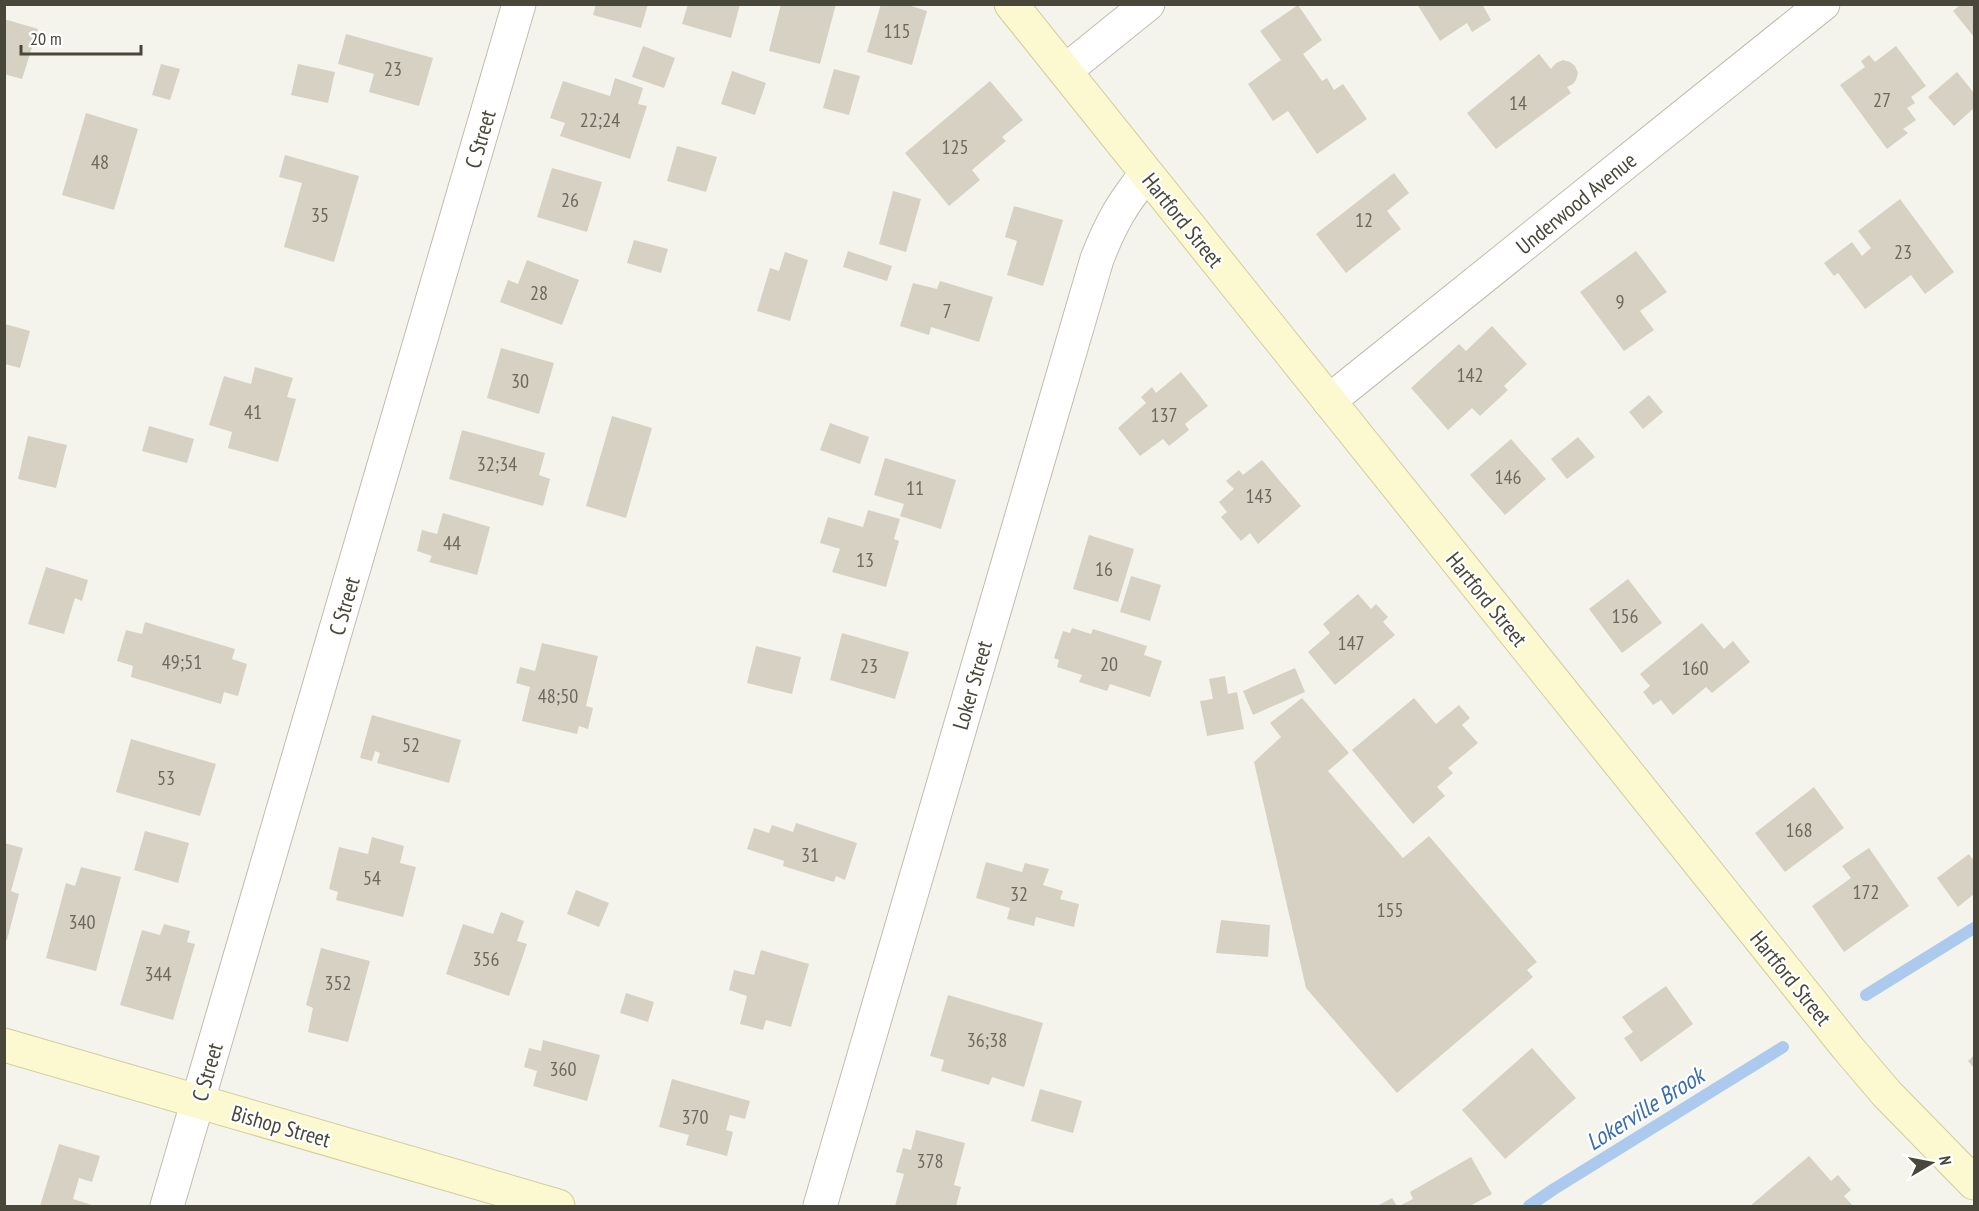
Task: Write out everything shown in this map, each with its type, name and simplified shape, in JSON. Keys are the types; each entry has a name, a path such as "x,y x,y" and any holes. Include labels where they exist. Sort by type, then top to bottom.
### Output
{"main road":[{"name":"Hartford Street","path":"1011,4 1847,1047 1887,1095 1974,1183"},
{"name":"Bishop Street","path":"4,1045 558,1206"}],"street":[{"name":"C Street","path":"167,1206 519,4"},
{"path":"1065,71 1148,4"},
{"name":"Underwood Avenue","path":"1329,401 1823,4"},
{"name":"Loker Street","path":"820,1206 1097,259 1109,228 1125,200 1146,174"}],"building":[{"path":"596,4 648,4 641,28 593,15"},
{"path":"688,4 740,4 731,38 682,24"},
{"path":"781,4 836,4 820,64 769,51"},
{"path":"881,4 905,4 927,11 912,65 867,52"},
{"path":"1417,4 1482,4 1491,20 1472,32 1467,23 1440,41"},
{"path":"1961,4 1974,4 1974,37 1953,11"},
{"path":"1298,5 1322,40 1303,54 1322,81 1327,78 1334,90 1343,84 1367,119 1317,154 1288,111 1273,121 1248,84 1281,60 1260,31"},
{"path":"4,19 38,29 22,79 4,74"},
{"path":"346,34 433,58 419,106 369,92 374,74 338,64"},
{"path":"643,46 675,58 664,88 632,77"},
{"path":"1896,46 1926,86 1911,97 1915,103 1907,108 1916,120 1903,129 1908,133 1887,149 1840,85 1865,67 1861,61 1869,55 1875,62"},
{"path":"1539,54 1551,69 1563,60 1575,66 1578,73 1576,80 1567,87 1571,93 1496,149 1467,113"},
{"path":"161,64 180,69 170,100 152,95"},
{"path":"298,64 335,72 328,103 291,95"},
{"path":"834,69 860,76 849,115 823,108"},
{"path":"732,71 766,83 755,115 721,104"},
{"path":"1957,72 1974,93 1974,108 1954,126 1928,97"},
{"path":"615,78 643,88 638,104 647,106 630,159 560,136 565,123 550,118 563,81 610,96"},
{"path":"990,81 1023,120 1002,137 1006,141 972,170 980,180 949,206 905,153"},
{"path":"86,113 138,129 114,210 62,195"},
{"path":"677,146 717,157 706,192 667,181"},
{"path":"285,155 359,176 334,262 284,247 302,183 279,177"},
{"path":"552,168 602,182 587,232 537,217"},
{"path":"1394,173 1409,193 1387,211 1401,229 1346,273 1316,234"},
{"path":"893,191 921,199 906,252 879,244"},
{"path":"1900,199 1954,272 1925,294 1911,275 1865,309 1838,273 1834,276 1824,263 1852,242 1862,256 1871,248 1858,231"},
{"path":"1014,206 1063,220 1043,286 1007,275 1017,241 1005,237"},
{"path":"634,240 668,249 661,273 627,263"},
{"path":"848,251 892,266 887,281 843,267"},
{"path":"1636,251 1667,292 1640,311 1654,330 1624,351 1580,292"},
{"path":"785,252 808,260 790,321 757,311 770,268 779,271"},
{"path":"527,260 579,280 562,325 500,302 508,280 518,284"},
{"path":"940,281 993,297 979,342 931,327 929,335 900,326 913,283 937,289"},
{"path":"5,324 30,331 20,368 5,364"},
{"path":"1492,326 1527,364 1504,386 1508,390 1480,416 1472,408 1448,430 1411,388 1459,344 1466,351"},
{"path":"501,348 554,363 539,414 487,398"},
{"path":"255,367 293,378 287,397 296,399 278,462 228,448 232,432 209,425 224,376 251,384"},
{"path":"1181,372 1208,406 1185,424 1189,430 1169,446 1163,439 1140,456 1118,428 1146,403 1141,397 1152,387 1156,393"},
{"path":"1649,395 1663,412 1643,429 1629,412"},
{"path":"612,416 652,428 626,518 586,506"},
{"path":"830,423 869,437 860,464 820,450"},
{"path":"149,426 194,439 187,463 142,451"},
{"path":"462,430 545,453 539,475 550,479 543,506 449,479"},
{"path":"28,436 67,445 56,488 18,479"},
{"path":"1578,437 1595,457 1567,479 1551,459"},
{"path":"1511,439 1546,479 1505,515 1470,475"},
{"path":"885,458 956,480 941,529 900,516 904,504 874,495"},
{"path":"1262,460 1301,506 1258,544 1250,533 1241,541 1221,517 1227,512 1219,502 1234,489 1226,481 1239,470 1243,475"},
{"path":"868,510 900,519 894,539 899,541 886,587 832,572 840,549 820,543 828,517 863,527"},
{"path":"443,513 490,527 477,575 429,562 432,556 417,551 422,530 437,534"},
{"path":"1089,535 1134,549 1118,602 1073,589"},
{"path":"46,567 88,580 82,601 75,598 64,634 28,624"},
{"path":"1131,576 1161,585 1150,621 1120,612"},
{"path":"1628,579 1662,623 1622,653 1589,609"},
{"path":"1358,594 1371,609 1376,604 1388,617 1383,622 1395,635 1335,685 1308,652 1330,633 1323,624"},
{"path":"145,622 235,649 232,659 247,664 238,696 224,692 221,704 131,677 133,666 117,661 126,630 142,634"},
{"path":"1702,623 1724,649 1733,641 1750,662 1712,693 1706,687 1673,715 1661,700 1653,705 1643,692 1650,686 1640,674"},
{"path":"1072,628 1091,634 1093,629 1147,646 1144,655 1162,661 1150,697 1110,684 1107,691 1079,682 1082,675 1057,667 1059,660 1054,658 1063,631 1070,633"},
{"path":"842,633 909,652 895,699 830,680"},
{"path":"542,643 598,656 586,706 593,708 588,729 579,726 577,734 522,721 530,687 516,683 520,667 535,671"},
{"path":"756,646 801,657 792,694 747,683"},
{"path":"1295,668 1305,692 1253,715 1243,691"},
{"path":"1225,676 1228,694 1237,692 1244,729 1207,736 1200,701 1213,699 1209,679"},
{"path":"1302,698 1349,753 1328,771 1403,858 1429,836 1537,962 1527,970 1533,977 1397,1093 1306,988 1254,762 1281,737 1270,723"},
{"path":"1414,698 1436,724 1459,705 1470,718 1462,725 1478,743 1448,768 1453,773 1437,787 1445,796 1413,824 1352,750"},
{"path":"372,715 461,740 449,783 377,763 380,753 375,751 372,761 360,758"},
{"path":"131,739 216,764 200,816 116,792"},
{"path":"1814,787 1844,828 1785,872 1755,833"},
{"path":"796,823 857,843 845,880 836,876 834,882 783,866 784,861 747,849 754,828 769,833 772,825 793,832"},
{"path":"145,831 189,843 178,883 134,870"},
{"path":"372,837 404,846 400,863 416,867 403,917 336,900 338,892 329,889 339,847 368,854"},
{"path":"4,843 23,848 11,891 19,894 7,940 4,940"},
{"path":"1869,848 1909,906 1844,952 1812,906 1851,878 1842,866"},
{"path":"1969,854 1974,861 1974,894 1958,907 1937,878"},
{"path":"986,862 1022,872 1025,863 1049,869 1043,885 1063,891 1060,899 1079,904 1074,927 1036,917 1034,926 1007,919 1010,908 976,898"},
{"path":"81,867 121,877 96,971 46,958 66,883 75,886"},
{"path":"576,890 609,903 599,927 567,914"},
{"path":"501,912 524,921 517,941 527,944 509,996 446,974 463,924 493,934"},
{"path":"1221,920 1270,925 1268,957 1216,953"},
{"path":"164,924 190,931 187,942 195,944 173,1020 120,1005 142,930 160,935"},
{"path":"321,948 370,961 348,1042 308,1032 313,1008 306,1005"},
{"path":"761,950 809,964 791,1027 766,1020 763,1030 740,1024 747,996 729,990 734,970 754,975"},
{"path":"1666,986 1693,1024 1641,1062 1624,1038 1633,1032 1622,1017"},
{"path":"626,993 654,1002 648,1022 620,1013"},
{"path":"948,995 1043,1023 1024,1087 992,1077 989,1085 941,1071 944,1060 930,1056"},
{"path":"543,1040 600,1055 587,1101 533,1086 537,1071 524,1067 529,1048 541,1051"},
{"path":"1532,1048 1576,1098 1505,1159 1462,1110"},
{"path":"1974,1055 1974,1068 1968,1061"},
{"path":"672,1079 750,1101 745,1119 730,1115 726,1130 733,1132 727,1156 686,1145 689,1135 659,1127"},
{"path":"1040,1089 1082,1101 1073,1133 1031,1121"},
{"path":"916,1130 965,1143 954,1185 961,1187 956,1206 895,1206 904,1174 896,1172 903,1148 911,1150"},
{"path":"59,1144 100,1156 92,1182 79,1178 73,1199 95,1206 40,1206"},
{"path":"1809,1156 1831,1181 1838,1175 1851,1190 1844,1196 1853,1206 1750,1206"},
{"path":"1471,1157 1492,1194 1470,1206 1399,1206 1413,1199 1410,1192"},
{"path":"1392,1198 1397,1206 1377,1206"}],"waterway":[{"name":"Lokerville Brook","path":"1866,995 1974,928"},
{"name":"Lokerville Brook","path":"1529,1206 1783,1047"}]}
